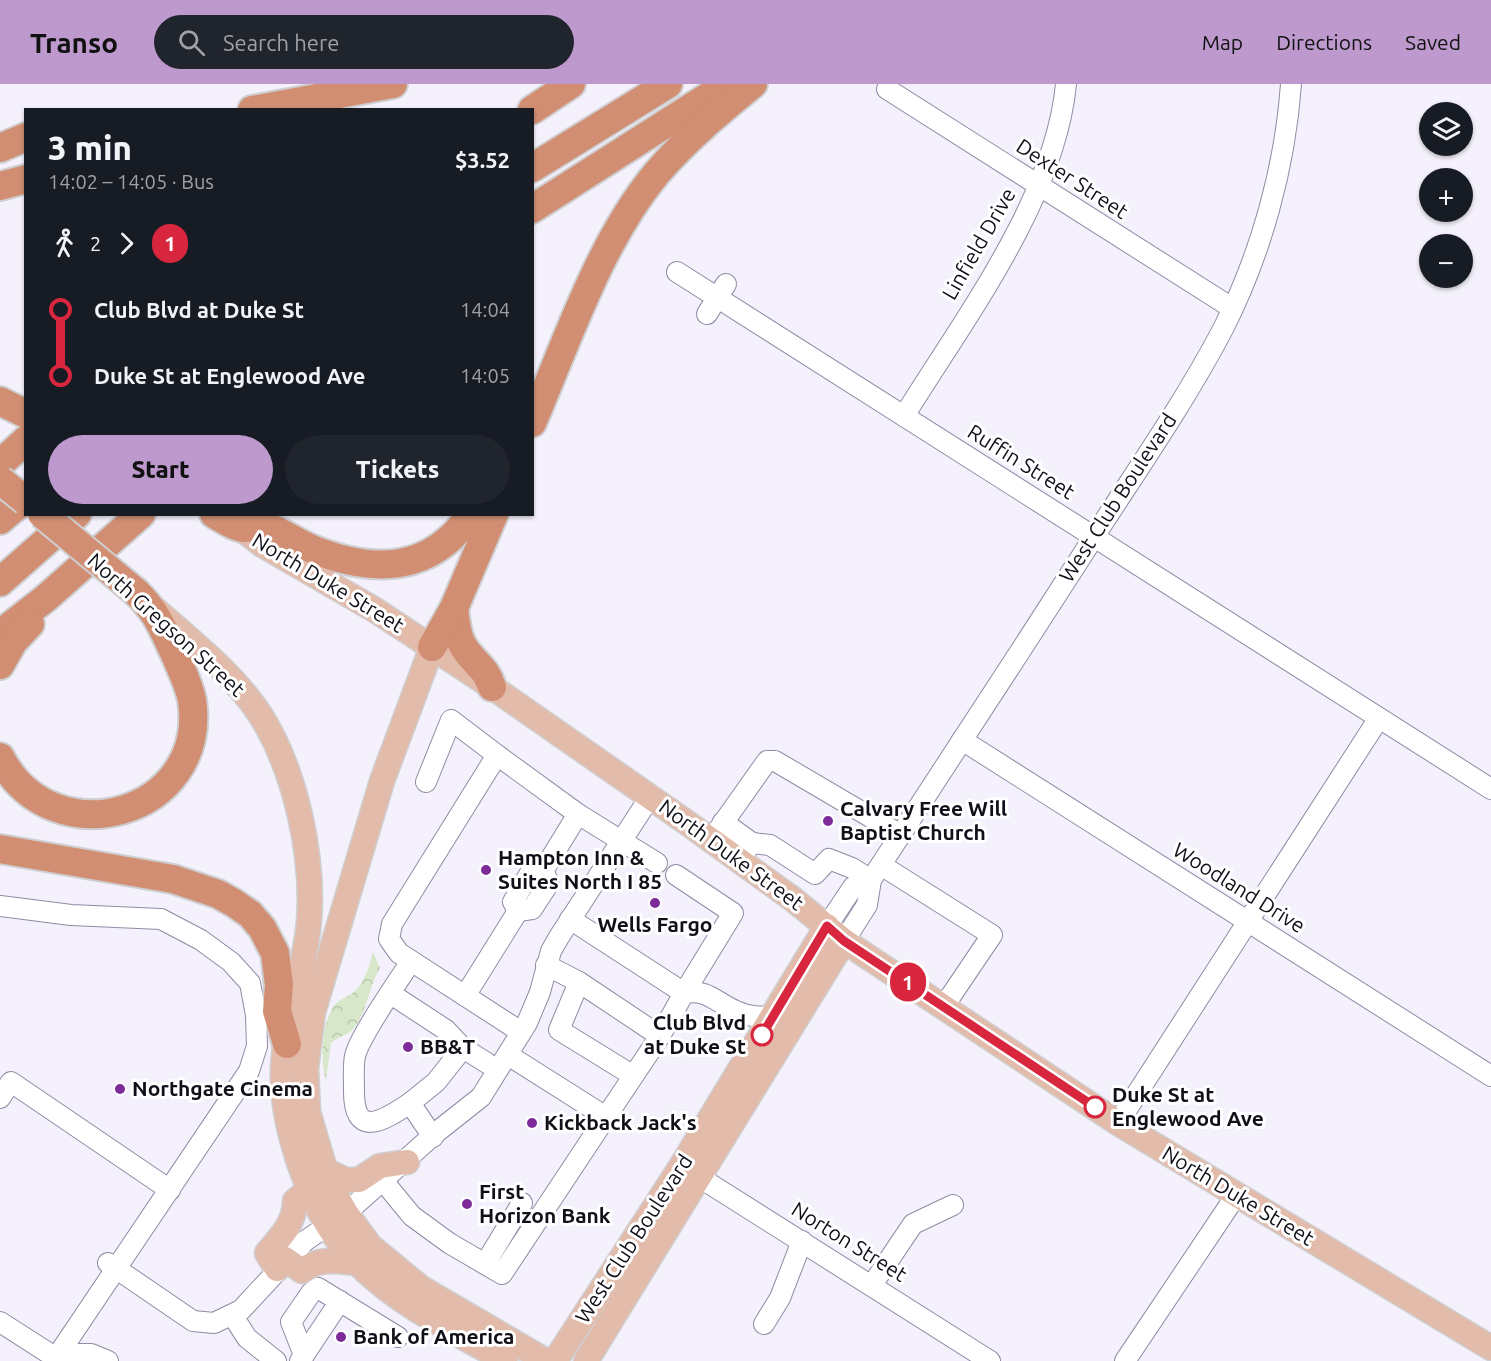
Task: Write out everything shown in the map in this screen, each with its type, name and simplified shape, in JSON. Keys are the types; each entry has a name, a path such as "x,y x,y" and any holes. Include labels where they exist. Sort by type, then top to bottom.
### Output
{"highway":[{"path":"263,108 393,84"},
{"path":"534,109 571,84"},
{"path":"534,167 668,84"},
{"path":"534,208 728,84"},
{"path":"534,418 597,273 655,176 678,150 753,84"},
{"path":"0,148 24,138"},
{"path":"0,186 24,180"},
{"path":"0,464 24,442"},
{"path":"0,480 24,498"},
{"path":"0,520 24,502"},
{"name":"North Gregson Street","path":"44,516 144,600"},
{"path":"0,582 75,516"},
{"path":"0,634 46,598 139,516"},
{"path":"224,520 268,527 295,542 336,558 369,564 394,565 412,562 436,551 461,530 470,516"},
{"path":"432,647 454,608 493,516"},
{"path":"0,665 46,598"},
{"path":"0,757 15,780 32,796 50,807 69,813 90,815 124,810 151,796 164,785 185,756 190,739 192,709 184,676 144,600"},
{"path":"454,608 456,627 463,646 486,670 492,687"},
{"path":"0,849 173,879 218,894 234,903 250,914 262,928 274,953 279,986 277,1011 287,1044"}],"main road":[{"name":"North Duke Street","path":"224,520 432,647 650,797 717,831 745,851 836,934 1118,1123 1491,1348"},
{"name":"North Gregson Street","path":"144,600 226,674 261,716 288,778 304,836 310,888 306,952 287,1044 284,1092 294,1146 317,1179 357,1263 410,1305 505,1361"},
{"name":"North Gregson Street","path":"317,1179 306,1089 306,1068 313,1011 382,781 432,647"},
{"name":"West Club Boulevard","path":"586,1361 774,1017 836,934"},
{"name":"West Club Boulevard","path":"555,1361 690,1171 836,934"},
{"path":"357,1263 327,1260 309,1265 302,1271 281,1264 267,1253 288,1227 293,1216 295,1201 317,1179 359,1180 380,1166 407,1162"},
{"name":"North Gregson Street","path":"337,1220 422,1288 546,1361"}],"street":[{"name":"Linfield Drive","path":"904,416 1013,240 1038,186 1057,129 1066,84"},
{"name":"West Club Boulevard","path":"836,934 867,905 876,873 1209,354 1232,308 1270,205 1289,114 1291,84"},
{"name":"Dexter Street","path":"886,89 1232,308"},
{"name":"Ruffin Street","path":"677,272 1491,789"},
{"path":"1118,1123 1379,718"},
{"path":"426,782 451,720 578,814 657,863"},
{"name":"Woodland Drive","path":"962,740 1491,1076"},
{"path":"497,755 392,924 389,939 399,953 521,1032"},
{"path":"717,831 767,761 775,761 901,835"},
{"path":"112,1266 193,1321 214,1323 233,1316 249,1304 281,1264 384,1182 433,1137 476,1103 521,1032 540,992 546,965 570,919 650,797"},
{"path":"465,996 518,911 513,902 519,890 530,873 543,871 578,814"},
{"path":"745,851 770,845 815,874 829,859 852,868 876,873 992,935 944,1006"},
{"path":"384,1182 412,1216 449,1244 502,1274 660,1036 733,913 676,875"},
{"path":"0,906 71,915 162,919 201,940 231,962 249,983 256,1015 257,1046 254,1059 170,1190 112,1266 58,1355"},
{"path":"570,919 684,993 700,990 735,1011 755,1017 774,1017"},
{"path":"411,961 355,1056 354,1107 361,1120 371,1124 382,1121 410,1103 436,1082 463,1048"},
{"path":"546,965 579,982 660,1036"},
{"path":"579,982 559,1030 632,1075"},
{"path":"391,994 446,1030 463,1048 488,1063"},
{"path":"508,1055 606,1117"},
{"path":"0,1098 11,1082 170,1190"},
{"path":"410,1103 433,1137"},
{"name":"Norton Street","path":"690,1171 990,1361"},
{"path":"1125,1361 1237,1194"},
{"path":"485,1264 522,1203"},
{"path":"872,1285 913,1224 953,1205"},
{"path":"764,1324 780,1298 802,1241"},
{"path":"300,1348 291,1322 311,1293 318,1288 398,1337"},
{"path":"300,1348 331,1296"},
{"path":"233,1316 247,1338 276,1361"},
{"path":"0,1322 44,1352 58,1355 91,1354 108,1361"}],"green space":[{"path":"373,952 380,968 357,1024 350,1032 331,1043 326,1080 323,1045 328,1018 333,1007 353,993 362,982"}],"bus line":[{"name":"1","path":"762,1035 827,926 844,941 1095,1107"}],"place":[{"name":"Calvary Free Will Baptist Church","path":"828,821"},
{"name":"Hampton Inn & Suites North I 85","path":"486,870"},
{"name":"Wells Fargo","path":"655,903"},
{"name":"Club Blvd at Duke St","path":"762,1035"},
{"name":"BB&T","path":"408,1047"},
{"name":"Northgate Cinema","path":"120,1089"},
{"name":"Duke St at Englewood Ave","path":"1095,1107"},
{"name":"Kickback Jack's","path":"532,1123"},
{"name":"First Horizon Bank","path":"467,1204"},
{"name":"Bank of America","path":"341,1337"}]}
